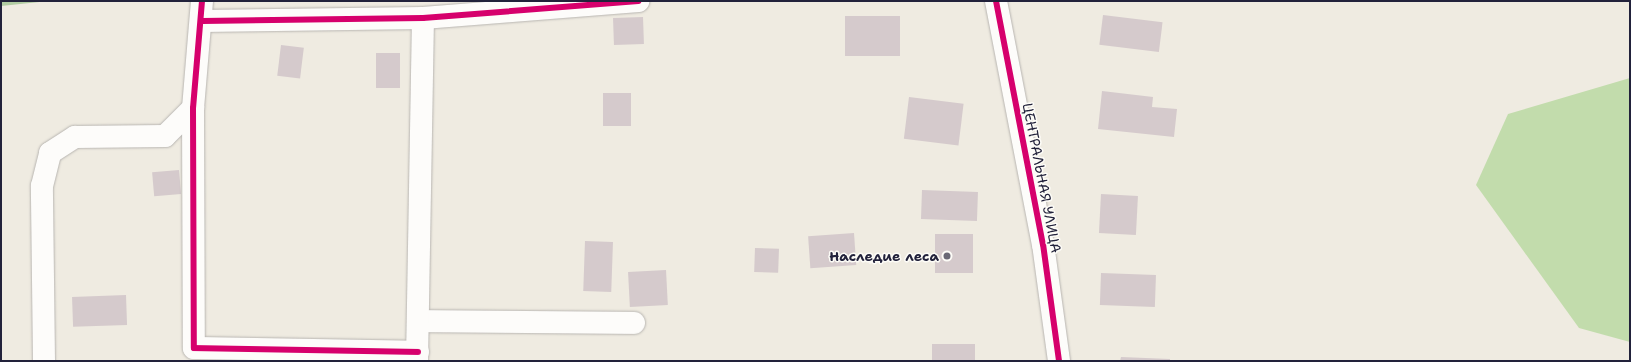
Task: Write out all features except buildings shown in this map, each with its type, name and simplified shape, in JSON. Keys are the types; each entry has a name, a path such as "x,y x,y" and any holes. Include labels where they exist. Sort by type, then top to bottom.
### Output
{"street":[{"path":"423,18 417,356 194,348 193,108 202,11 423,18 638,1"},
{"name":"ЦЕНТРАЛЬНАЯ УЛИЦА","path":"996,1 1043,244 1060,361"},
{"path":"44,361 42,186 50,153 75,137 164,136 193,108"},
{"path":"418,321 634,323"}],"green space":[{"path":"1,1 49,1 1,6"},
{"path":"1630,78 1630,342 1579,328 1476,185 1508,114"}],"cycle path":[{"path":"202,1 193,108 194,348 418,352"},
{"path":"202,21 423,18 638,1"},
{"path":"996,1 1043,244 1059,361"}],"place":[{"name":"Наследие леса","path":"947,256"}]}
